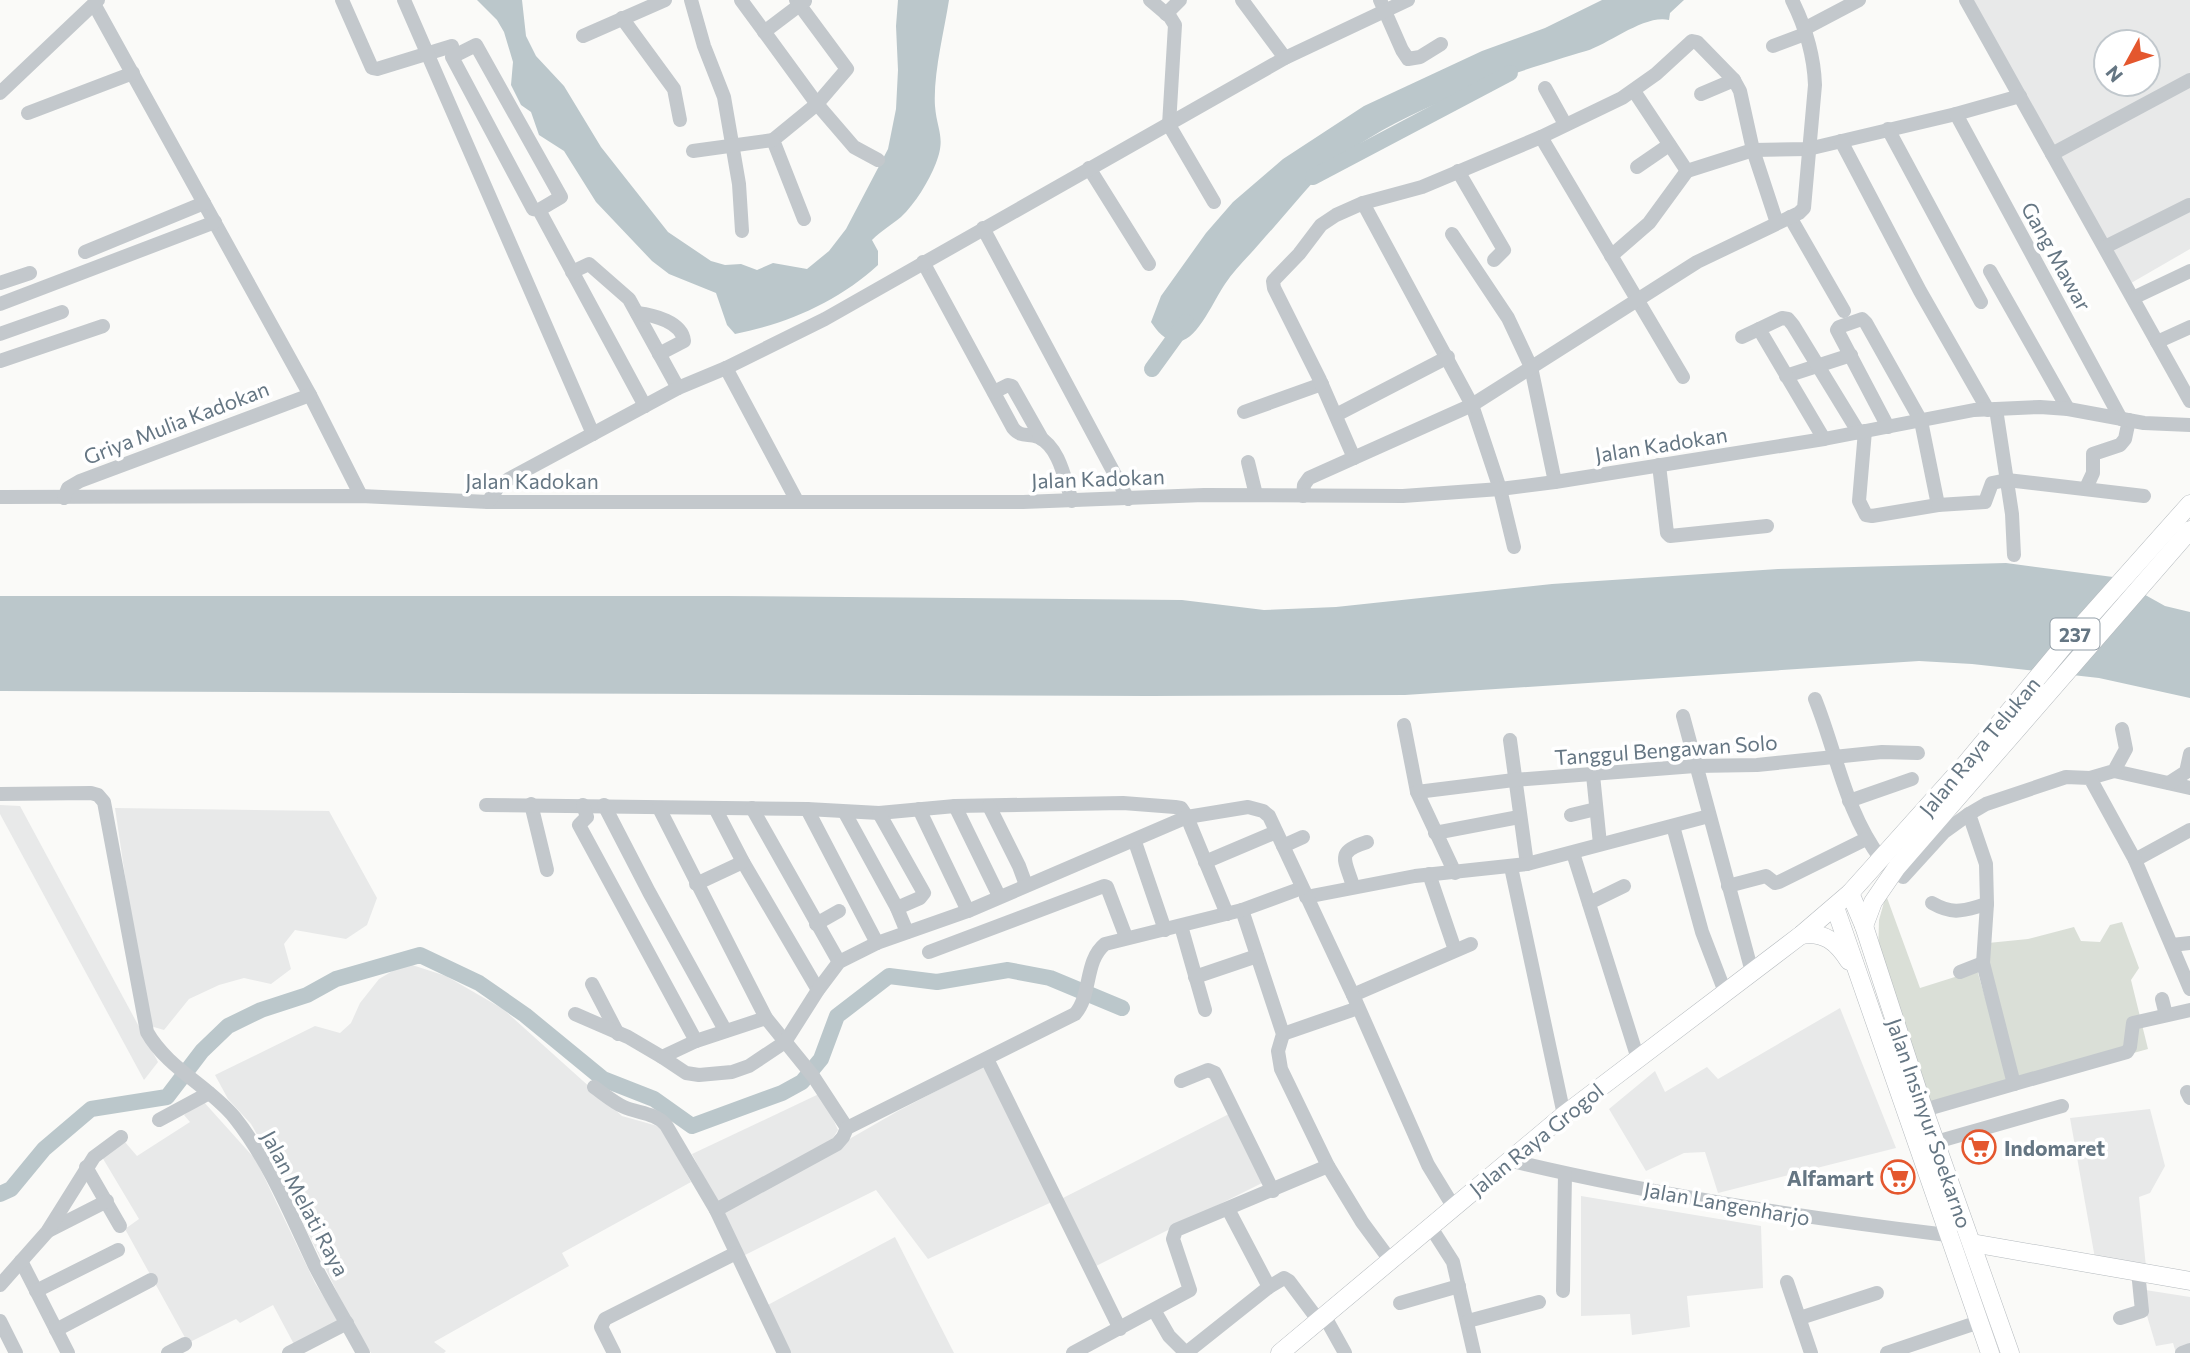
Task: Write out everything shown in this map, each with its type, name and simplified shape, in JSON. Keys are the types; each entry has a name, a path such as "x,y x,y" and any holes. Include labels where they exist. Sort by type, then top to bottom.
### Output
{"main road":[{"name":"Jalan Raya Telukan","path":"1835,907 1963,767 2067,642 2190,504"},
{"name":"Jalan Raya Telukan","path":"1864,926 1873,902 1897,867 2190,530"},
{"name":"Jalan Insinyur Soekarno","path":"1850,893 1864,926 1917,1111 1947,1235 1990,1353"},
{"name":"Jalan Insinyur Soekarno","path":"1835,907 1857,974 1917,1111 1936,1142 2010,1353"},
{"name":"Jalan Raya Grogol","path":"1280,1353 1508,1160 1835,907"},
{"path":"1801,935 1816,933 1826,936 1845,955 1857,974"},
{"path":"1972,1243 2190,1281"}],"street":[{"path":"342,0 372,68 429,55 452,46"},
{"path":"404,0 593,434"},
{"path":"625,0 624,17 674,89 680,120"},
{"path":"583,36 664,0"},
{"path":"691,0 704,46 724,97 739,184 742,231"},
{"path":"741,0 817,104 854,148 878,160"},
{"path":"1150,0 1166,13 1175,25 1169,125 1214,202"},
{"path":"1166,13 1180,0"},
{"path":"1242,0 1285,58"},
{"path":"488,502 498,487 509,479 678,388 726,368 825,319 1285,58 1382,6 1408,0"},
{"path":"1303,496 1304,485 1309,478 1472,405 1697,262 1804,208 1815,70 1805,32 1792,0"},
{"path":"1773,46 1805,32 1859,0"},
{"path":"1966,0 2190,401"},
{"path":"0,93 96,2 310,395 361,496"},
{"path":"692,150 773,140 817,104 847,69 800,2 764,32"},
{"path":"1382,6 1408,59 1420,57 1441,44"},
{"path":"1354,458 1273,281 1299,254 1321,225 1336,215 1363,203 1422,187 1541,136 1634,91 1692,41 1697,42 1734,80 1742,98 1753,150 1783,220 1844,311"},
{"path":"476,45 561,197 539,210 533,209 452,58 476,45"},
{"path":"28,113 133,73"},
{"path":"1701,94 1734,80"},
{"path":"2052,154 2190,80"},
{"path":"1545,88 1565,124"},
{"path":"1634,91 1687,171"},
{"path":"1611,256 1649,223 1687,171 1753,150 1808,149 2020,96"},
{"name":"Gang Mawar","path":"1956,114 2125,419"},
{"path":"1888,129 1981,302"},
{"path":"1541,136 1683,377"},
{"path":"773,140 804,219"},
{"path":"1841,141 1920,291 1992,409 2007,480 2014,555"},
{"path":"1637,167 1669,145"},
{"path":"1089,168 1149,264"},
{"path":"1458,171 1504,250 1494,260"},
{"path":"85,252 204,203"},
{"path":"1363,203 1472,405 1500,489 1514,547"},
{"path":"2105,247 2189,205"},
{"path":"539,210 645,406"},
{"path":"0,304 215,222"},
{"path":"983,228 1128,499"},
{"path":"1452,234 1504,311 1531,367 1555,482"},
{"path":"923,261 994,393 1008,385 1012,386 1042,439 1053,451 1072,501"},
{"path":"572,272 587,264 592,265 625,293 678,388"},
{"path":"1990,271 2068,409"},
{"path":"2133,298 2190,271"},
{"path":"0,283 30,272"},
{"path":"0,334 62,312"},
{"path":"637,313 678,326 682,330 684,341 659,354"},
{"path":"1742,337 1782,318 1788,319 1862,432 1859,501 1866,515 1938,505 1986,502 1992,483 2007,480 2144,496"},
{"path":"1888,427 1838,328 1862,319 1921,421 1938,505"},
{"path":"0,361 103,326"},
{"path":"2157,342 2190,327"},
{"path":"1759,329 1824,439"},
{"path":"1786,376 1851,355"},
{"path":"1336,415 1448,357"},
{"path":"726,368 797,501"},
{"path":"1244,412 1322,384"},
{"name":"Griya Mulia Kadokan","path":"64,498 68,488 80,481 310,395"},
{"name":"Jalan Kadokan","path":"0,497 361,496 488,502 1072,501 1174,496 1403,496 1555,482 1992,409 2027,406 2068,409 2144,424 2190,425"},
{"path":"2086,488 2094,472 2093,454 2120,445 2125,439 2125,419"},
{"path":"1248,461 1256,495"},
{"path":"1659,465 1667,533 1670,536 1767,526"},
{"path":"1815,699 1849,801 1866,839 1881,859"},
{"path":"1683,716 1752,972"},
{"path":"1404,725 1417,792 1455,873"},
{"path":"2114,771 2126,749 2122,729"},
{"path":"1510,740 1527,864"},
{"name":"Tanggul Bengawan Solo","path":"1417,792 1514,780 1695,766 1757,765 1882,752 1918,753"},
{"path":"2169,783 2186,772 2190,754"},
{"path":"1903,877 1944,832 1969,814 1986,804 2066,776 2090,778 2114,771 2190,788"},
{"path":"1593,775 1600,844"},
{"path":"2090,778 2136,860 2172,945 2185,965 2190,989"},
{"path":"1849,801 1912,779"},
{"name":"Jalan Melati Raya","path":"0,794 91,793 104,802 147,1032 160,1050 234,1116 260,1157 363,1353"},
{"path":"486,805 807,809 845,813 879,813 955,806 1123,803 1181,808 1227,914"},
{"path":"531,804 547,870"},
{"path":"583,805 587,817 579,825 696,1041"},
{"path":"604,805 725,1030"},
{"path":"955,806 999,896"},
{"path":"989,806 1026,884"},
{"path":"659,808 766,1018 813,1076 846,1128"},
{"path":"715,808 743,862 818,990"},
{"path":"752,808 839,962"},
{"path":"575,1014 635,1040 686,1073 699,1075 732,1072 749,1066 785,1042 839,962 877,943 968,911 1026,884 1135,842 1187,817 1256,808 1269,816 1428,1165 1453,1206"},
{"path":"807,809 877,943"},
{"path":"919,809 968,911"},
{"path":"1571,815 1596,809"},
{"path":"845,813 897,908 907,932"},
{"path":"879,813 923,893 920,898 897,908"},
{"path":"1969,814 1986,864 1987,904 1983,962 2014,1084"},
{"path":"716,1210 837,1144 846,1128 1075,1014 1081,1005 1094,958 1105,944 1304,893 1429,874 1527,864 1709,816"},
{"path":"1435,833 1519,817"},
{"path":"1674,826 1702,932 1725,992"},
{"path":"2136,860 2190,830"},
{"path":"1205,862 1276,832"},
{"path":"1283,846 1303,836"},
{"path":"1728,886 1766,876 1776,883 1779,882 1866,839"},
{"path":"1135,842 1165,930"},
{"path":"1353,886 1344,858 1350,847 1367,842"},
{"path":"1573,853 1637,1059"},
{"path":"696,884 743,862"},
{"path":"1511,867 1564,1115"},
{"path":"1429,874 1455,950"},
{"path":"929,952 1104,886 1107,887 1126,937"},
{"path":"1589,903 1624,886"},
{"path":"1933,903 1954,912 1987,904"},
{"path":"1242,910 1282,1038 1278,1058 1281,1069 1328,1166 1362,1222 1390,1260"},
{"path":"816,924 839,911"},
{"path":"1181,926 1205,1010"},
{"path":"2172,945 2190,943"},
{"path":"1282,1038 1471,944"},
{"path":"1195,976 1257,956"},
{"path":"1959,972 1983,962"},
{"path":"592,984 618,1034"},
{"path":"2162,999 2166,1016"},
{"path":"1917,1111 2126,1052 2130,1047 2132,1024 2190,1010"},
{"path":"663,1057 725,1030 766,1018"},
{"path":"987,1059 1119,1329"},
{"path":"1181,1081 1208,1070 1215,1073 1273,1191"},
{"path":"594,1087 621,1105 662,1120 716,1210 784,1353"},
{"path":"159,1120 204,1088"},
{"path":"1936,1142 2062,1106"},
{"path":"0,1286 47,1232 94,1157 121,1137"},
{"name":"Jalan Langenharjo","path":"1508,1160 1565,1174 1834,1221 1947,1235"},
{"path":"1073,1353 1189,1290 1173,1235 1176,1230 1328,1166"},
{"path":"86,1167 120,1226"},
{"path":"1563,1291 1565,1174"},
{"path":"47,1232 107,1201"},
{"path":"1228,1209 1269,1287"},
{"path":"1430,1226 1447,1250 1459,1286 1474,1353"},
{"path":"37,1291 118,1250"},
{"path":"614,1353 601,1327 605,1319 736,1253"},
{"path":"21,1261 68,1353"},
{"path":"2120,1318 2142,1311 2138,1271"},
{"path":"1154,1310 1169,1336 1185,1352 1269,1287 1287,1278 1322,1319 1345,1353"},
{"path":"56,1330 151,1280"},
{"path":"1787,1282 1811,1353"},
{"path":"1400,1303 1459,1286"},
{"path":"1800,1318 1877,1293"},
{"path":"1468,1321 1539,1303"},
{"path":"0,1321 16,1353"},
{"path":"1887,1353 1979,1322"},
{"path":"289,1353 347,1323"},
{"path":"168,1353 185,1344"},
{"path":"2182,1353 2190,1350"}],"shaded area":[{"path":"477,0 522,0 526,36 536,56 564,86 601,147 668,232 711,261 725,265 741,264 757,270 773,263 807,269 829,251 846,229 888,149 896,109 898,0 949,0 936,81 935,106 941,140 936,163 926,185 911,206 872,240 878,251 878,265 863,278 847,290 793,317 735,334 727,325 716,293 669,274 652,261 596,202 564,151 539,135 531,112 521,105 511,85 513,62 504,32 497,20"},
{"path":"1602,0 1684,0 1670,13 1669,20 1649,21 1586,51 1480,86 1405,118 1371,137 1340,158 1315,180 1233,274 1206,317 1187,339 1171,340 1163,336 1151,322 1161,296 1206,233 1233,202 1283,159 1364,106 1482,51 1545,28"},
{"path":"1966,0 2190,0 2190,249 2126,286"},
{"path":"2006,563 2113,577 2165,606 2190,612 2190,698 2099,678 1919,661 1405,695 0,691 0,596 724,596 1182,600 1264,610 1336,607 1552,584 1778,569"},
{"path":"0,805 20,806 158,1062 144,1080 0,814"},
{"path":"115,808 329,811 377,898 367,925 346,939 295,930 284,944 291,969 271,984 244,978 219,985 189,999 164,1030 147,1025"},
{"path":"1886,895 1920,988 1977,970 2011,1086 1933,1110 1878,957 1879,920"},
{"path":"2122,922 2139,968 2131,980 2148,1049 2017,1085 1988,975 1988,943 2028,939 2074,927 2081,941 2100,942 2110,925"},
{"path":"406,963 446,976 503,1009 622,1116 661,1127 691,1182 562,1253 569,1266 434,1342 446,1351 444,1353 371,1353 357,1333 258,1136 251,1124 228,1099 215,1075 315,1026 340,1033 351,1023 360,1003 379,979"},
{"path":"1840,1008 1896,1148 1718,1193 1705,1152 1684,1153 1646,1171 1609,1109 1655,1071 1665,1092 1707,1067 1718,1079"},
{"path":"986,1065 1054,1201 928,1259 876,1190 743,1256 721,1213 898,1111"},
{"path":"821,1093 838,1130 831,1141 717,1203 692,1154"},
{"path":"203,1101 256,1160 315,1283 340,1323 296,1348 273,1305 240,1323 236,1319 188,1343 125,1229 139,1219 102,1157 125,1142 137,1156 190,1122 184,1115"},
{"path":"2150,1109 2165,1166 2150,1193 2139,1197 2146,1267 2096,1264 2070,1118"},
{"path":"1229,1114 1262,1183 1090,1269 1057,1201"},
{"path":"1581,1196 1761,1226 1763,1288 1687,1296 1690,1327 1632,1335 1630,1314 1581,1316"},
{"path":"895,1237 954,1353 791,1353 764,1307"},
{"path":"2139,1289 2190,1297 2190,1353 2176,1353 2173,1343 2156,1346"}],"waterway":[{"path":"1313,177 1510,73"},
{"path":"1152,369 1186,322"},
{"path":"0,1194 11,1189 44,1149 91,1109 167,1097 202,1051 228,1026 261,1010 307,995 336,979 420,955 479,983 525,1015 603,1079 654,1099 692,1126 782,1093 802,1082 821,1059 837,1016 889,976 937,982 1008,970 1050,978 1122,1008"}],"place":[{"name":"Indomaret","path":"1979,1147"},
{"name":"Alfamart","path":"1898,1177"}]}
